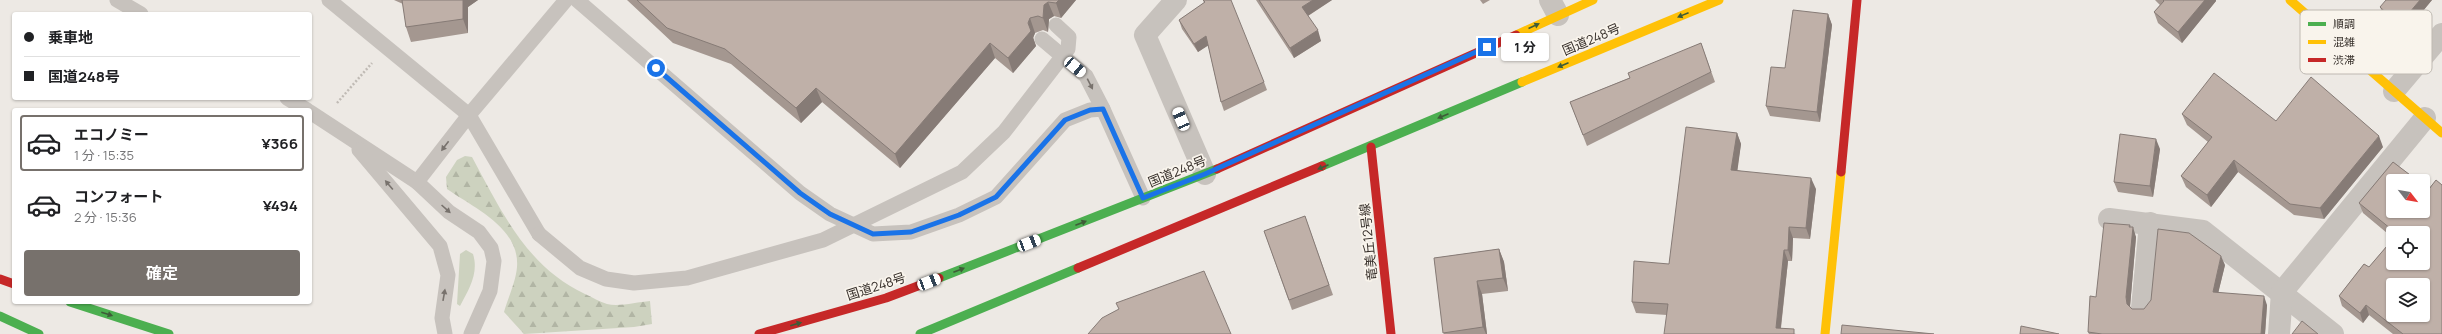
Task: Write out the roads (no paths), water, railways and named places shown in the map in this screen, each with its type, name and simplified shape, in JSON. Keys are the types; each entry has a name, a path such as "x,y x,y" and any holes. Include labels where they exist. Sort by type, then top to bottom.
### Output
{"main road":[{"name":"国道248号","path":"759,334 886,298 1205,174 1554,7 1593,0"},
{"name":"国道248号","path":"920,334 1371,147 1719,0"},
{"path":"1825,334 1857,0"},
{"path":"2290,0 2301,10"},
{"path":"2375,74 2442,133"},
{"name":"竜美丘12号線","path":"1371,147 1391,334"},
{"path":"0,279 12,283"},
{"path":"76,304 169,334"},
{"path":"0,316 40,334"}],"street":[{"path":"1176,0 1145,35 1205,174"},
{"path":"2432,46 2442,34"},
{"path":"2394,91 2408,74"},
{"path":"2279,334 2282,292 2425,118"},
{"path":"2109,219 2150,223 2203,231 2282,292 2333,334"},
{"path":"2142,308 2150,223"}],"lane":[{"path":"117,0 138,12"},
{"path":"329,0 385,48 468,115 539,234 580,268 606,279 634,283 687,278 823,240 962,172 1004,132 1068,49 1069,37 1056,25"},
{"path":"417,182 468,115 566,0"},
{"path":"577,0 800,193 830,214 873,234 911,232 959,215 996,197 1065,120 1090,110 1103,109"},
{"path":"1042,39 1086,76 1103,109 1143,198"},
{"path":"291,100 304,108"},
{"path":"316,116 417,182 449,212 479,232 491,248 494,261 490,291 471,334"},
{"path":"348,137 440,246 448,274 442,318 445,334"}]}
